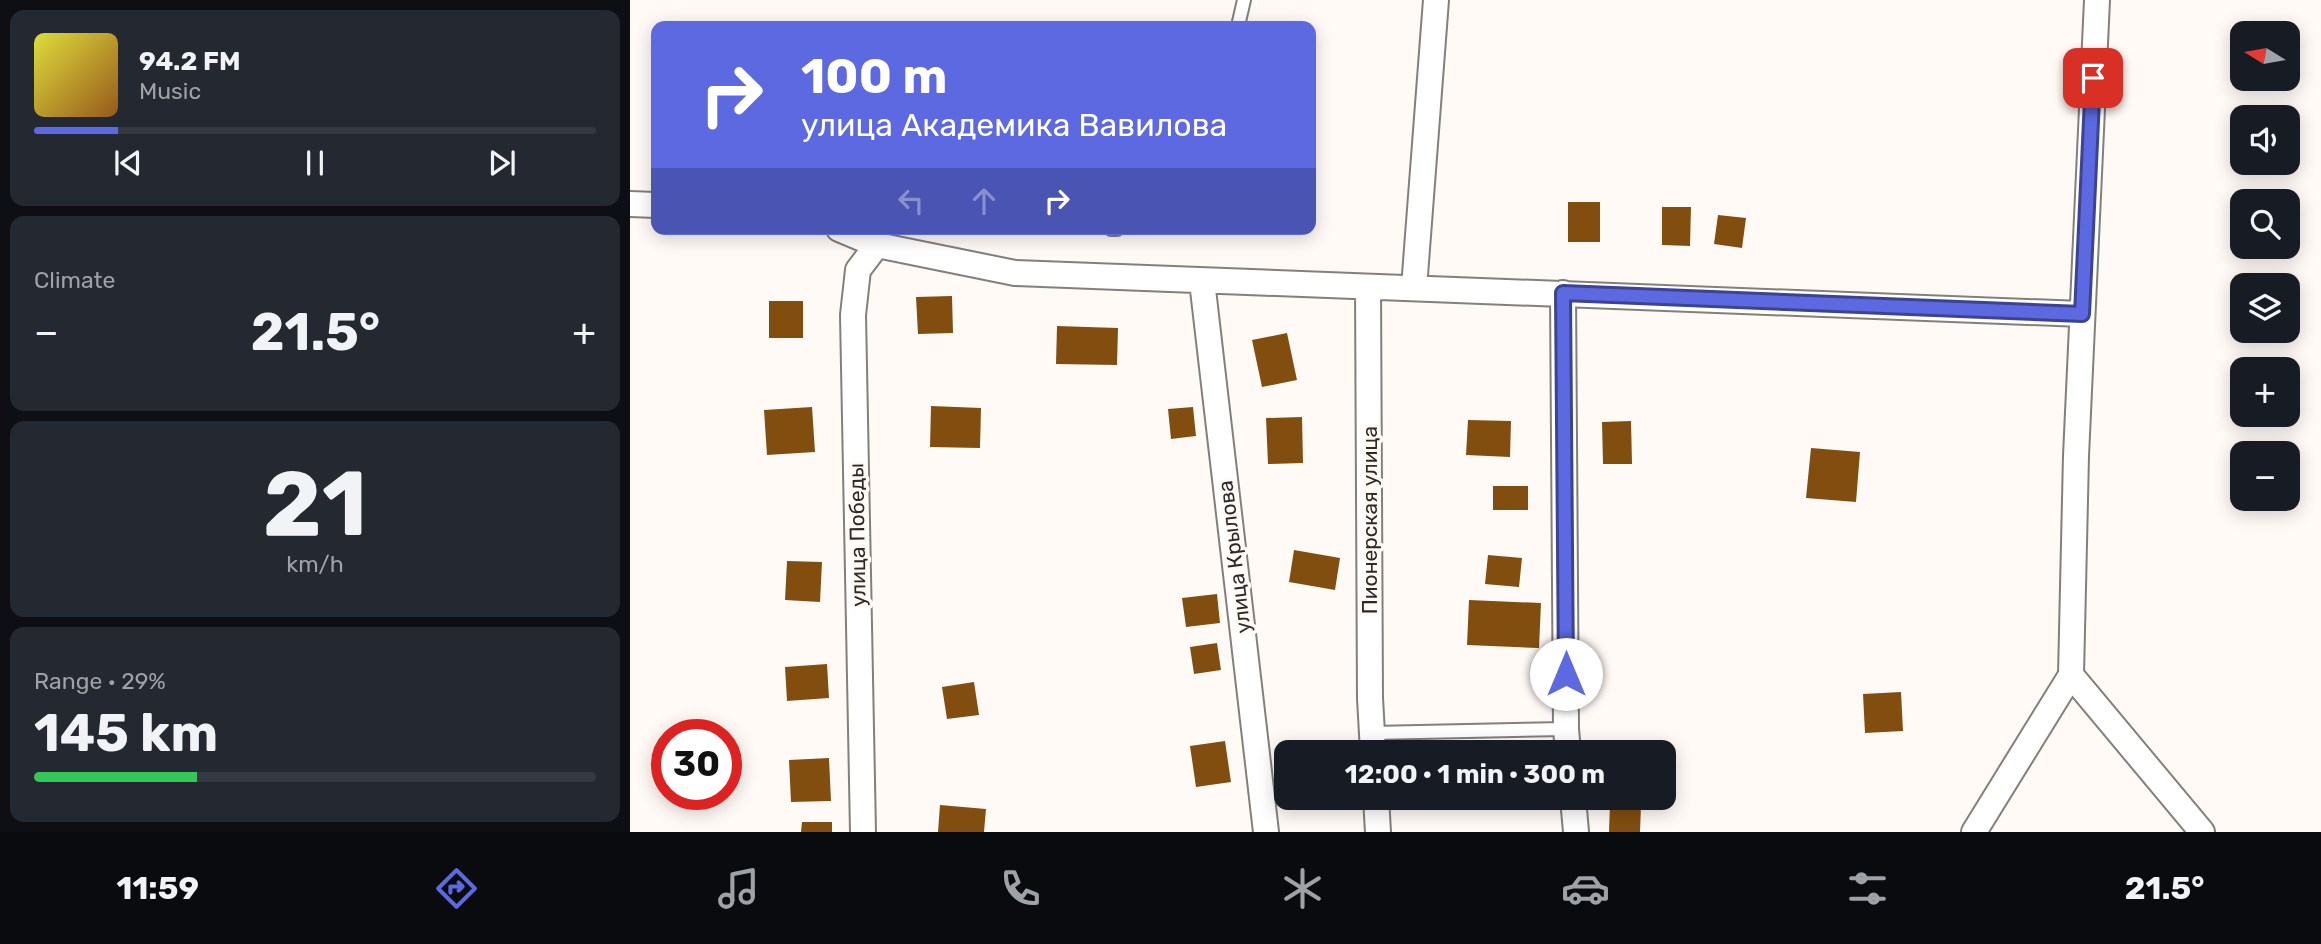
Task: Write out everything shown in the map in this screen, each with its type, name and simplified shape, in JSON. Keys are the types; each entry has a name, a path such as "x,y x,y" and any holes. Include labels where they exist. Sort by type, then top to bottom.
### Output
{"street":[{"path":"1414,288 1436,0"},
{"path":"1974,832 2071,675 2076,456 2097,0"},
{"path":"630,204 651,205"},
{"path":"860,235 1015,273 2082,314"},
{"name":"улица Победы","path":"863,832 853,315 858,270 880,241"},
{"name":"улица Крылова","path":"1202,281 1266,832"},
{"name":"Пионерская улица","path":"1368,287 1370,698 1373,740"},
{"path":"1563,293 1567,740"},
{"path":"2071,675 2202,832"},
{"path":"1377,810 1378,832"},
{"path":"1574,810 1576,832"}],"lane":[{"path":"1239,21 1244,0"}],"building":[{"path":"1568,202 1600,202 1600,242 1568,242"},
{"path":"1662,207 1691,207 1690,246 1662,245"},
{"path":"1718,215 1746,218 1742,248 1714,244"},
{"path":"952,296 953,333 918,334 916,297"},
{"path":"769,301 803,301 803,338 769,338"},
{"path":"1057,326 1118,328 1117,365 1056,364"},
{"path":"1287,333 1297,380 1262,387 1252,340"},
{"path":"931,406 981,408 980,448 930,447"},
{"path":"812,407 815,452 767,455 764,410"},
{"path":"1193,407 1196,436 1171,439 1168,409"},
{"path":"1302,417 1303,463 1268,464 1266,418"},
{"path":"1468,420 1511,421 1510,457 1466,455"},
{"path":"1631,421 1632,464 1603,464 1602,422"},
{"path":"1811,448 1860,452 1856,502 1806,498"},
{"path":"1493,486 1528,486 1528,510 1493,510"},
{"path":"1294,550 1340,558 1335,590 1289,582"},
{"path":"1488,555 1522,558 1519,587 1485,584"},
{"path":"787,561 822,562 820,602 785,600"},
{"path":"1217,594 1220,623 1186,627 1182,598"},
{"path":"1469,600 1541,603 1539,648 1467,645"},
{"path":"1217,643 1221,670 1194,674 1190,647"},
{"path":"827,664 829,698 787,701 785,667"},
{"path":"974,682 979,715 947,719 942,687"},
{"path":"1901,692 1903,731 1865,733 1863,694"},
{"path":"1225,741 1231,782 1196,787 1190,746"},
{"path":"829,758 831,801 791,802 789,760"},
{"path":"940,805 986,809 984,832 938,832"},
{"path":"1610,810 1641,810 1640,832 1609,832"},
{"path":"802,822 832,822 832,832 801,832"}],"route":[{"path":"1566,674 1563,293 2082,314 2093,78"}]}
